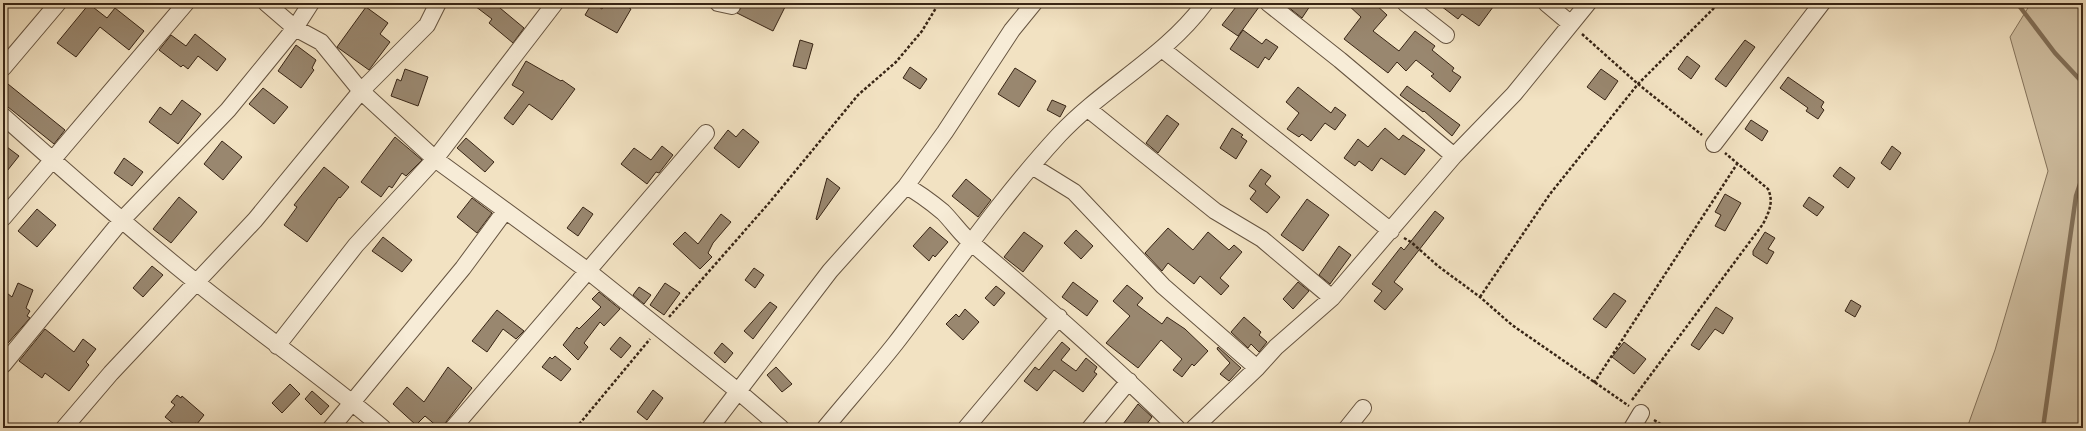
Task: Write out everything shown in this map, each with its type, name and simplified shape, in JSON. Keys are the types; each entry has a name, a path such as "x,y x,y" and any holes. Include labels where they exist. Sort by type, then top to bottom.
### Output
{"street":[{"path":"3,68 58,3"},
{"path":"3,218 186,3"},
{"path":"266,3 295,28 321,42 361,91 435,160 588,271 739,392 781,428"},
{"path":"3,365 121,221 228,110 295,28 311,3"},
{"path":"64,428 111,373 255,220 361,91 427,25 438,3"},
{"path":"277,346 356,245 435,160 555,3"},
{"path":"710,428 830,271 906,186 945,132 1012,30 1034,3"},
{"path":"825,428 894,345 971,243 1032,166 1061,134 1088,109 1178,35 1205,3"},
{"path":"1268,3 1340,60 1454,156"},
{"path":"1405,3 1446,35"},
{"path":"1546,3 1571,24"},
{"path":"1194,428 1276,348 1332,298 1454,156 1514,94 1588,3"},
{"path":"1714,144 1822,3"},
{"path":"1162,48 1391,231"},
{"path":"1088,109 1216,210 1262,239 1332,298"},
{"path":"3,116 121,221 277,346 353,403 382,428"},
{"path":"453,428 706,133"},
{"path":"1032,166 1074,192 1163,286 1257,368"},
{"path":"906,186 924,196 943,212 971,243 1058,317 1129,381 1177,428"},
{"path":"331,428 463,268 505,211"},
{"path":"966,428 1058,317"},
{"path":"1090,428 1129,381"},
{"path":"1347,428 1363,408"},
{"path":"1632,428 1635,409"}],"path":[{"path":"576,428 659,328 769,203 858,94 900,56 922,31 939,3"},
{"path":"1480,297 1550,194 1638,84 1719,3"},
{"path":"1571,24 1638,84 1768,189 1772,197 1770,209 1763,224 1635,409"},
{"path":"1594,383 1737,164"},
{"path":"1391,231 1411,242 1438,266 1480,297 1512,325 1594,383 1667,428"}],"shaded area":[{"path":"2031,3 2083,3 2083,428 1967,428 1995,350 2048,171 2010,37"}],"building":[{"path":"471,3 494,3 524,28 513,43 489,23 492,19"},
{"path":"592,3 602,9 606,3 621,3 631,9 617,33 585,15"},
{"path":"742,3 787,3 773,31 737,13 741,8"},
{"path":"1239,3 1259,3 1259,7 1238,36 1222,25"},
{"path":"1283,3 1312,3 1302,18"},
{"path":"1346,3 1374,3 1387,15 1373,31 1399,51 1415,31 1435,46 1432,50 1454,68 1452,71 1461,77 1450,92 1431,76 1434,74 1416,60 1406,71 1397,62 1388,73 1344,39 1361,17"},
{"path":"1437,3 1496,3 1479,26 1462,14 1458,19"},
{"path":"89,4 107,18 115,8 144,31 129,50 100,27 76,57 57,43"},
{"path":"366,7 388,23 380,34 390,42 369,70 337,47"},
{"path":"1243,30 1262,44 1266,39 1278,47 1269,60 1265,57 1258,68 1230,49"},
{"path":"195,34 226,59 217,71 198,56 188,69 183,65 181,67 159,50 171,35 186,46"},
{"path":"800,40 813,44 806,69 793,66"},
{"path":"1745,40 1755,47 1726,87 1715,79"},
{"path":"296,45 316,60 312,68 314,70 301,88 278,71"},
{"path":"1687,56 1700,66 1691,79 1678,69"},
{"path":"526,61 561,81 562,80 575,89 552,120 529,104 513,125 504,118 524,92 512,85"},
{"path":"910,67 927,79 920,89 903,78"},
{"path":"1015,68 1036,81 1019,107 998,94"},
{"path":"405,69 428,77 418,106 391,96 397,79 401,81"},
{"path":"1601,69 1618,81 1605,100 1587,87"},
{"path":"1788,77 1824,102 1821,107 1824,110 1818,119 1806,111 1808,108 1780,88"},
{"path":"3,80 65,130 54,144 3,103"},
{"path":"1407,86 1460,125 1452,136 1424,111 1423,112 1400,95"},
{"path":"1298,87 1331,113 1335,107 1346,115 1335,130 1325,123 1311,141 1302,134 1299,137 1287,129 1299,113 1286,102"},
{"path":"263,88 288,107 274,124 249,104"},
{"path":"182,100 201,114 178,144 149,122 160,107 171,115"},
{"path":"1052,100 1066,106 1060,117 1047,110"},
{"path":"1167,115 1179,124 1158,153 1146,143"},
{"path":"1751,120 1768,131 1762,141 1745,129"},
{"path":"1232,128 1243,135 1241,137 1247,141 1236,159 1220,148"},
{"path":"1385,128 1399,140 1403,135 1425,150 1405,175 1381,158 1372,171 1359,161 1355,166 1344,158 1358,139 1368,147"},
{"path":"743,129 759,142 739,168 714,148 728,130 736,137"},
{"path":"395,137 422,160 406,176 402,173 392,188 389,186 381,197 361,182"},
{"path":"466,138 494,162 485,172 457,148"},
{"path":"222,141 242,157 223,180 204,164"},
{"path":"3,144 19,156 3,176"},
{"path":"662,146 673,155 659,173 656,172 647,184 621,164 634,148 651,160"},
{"path":"1892,146 1901,153 1890,170 1881,163"},
{"path":"124,158 143,172 132,186 114,173"},
{"path":"324,167 349,187 340,198 339,197 307,242 284,225 297,207 294,205"},
{"path":"1840,167 1855,178 1848,188 1833,176"},
{"path":"1261,169 1271,176 1265,184 1280,197 1267,213 1250,199 1256,191 1249,186"},
{"path":"827,178 840,188 817,220 816,219"},
{"path":"966,179 991,200 978,217 952,196"},
{"path":"1725,194 1741,203 1725,231 1715,226 1721,215 1715,212"},
{"path":"179,197 197,212 171,243 153,229"},
{"path":"1809,197 1824,207 1817,216 1803,206"},
{"path":"472,198 492,213 477,233 457,217"},
{"path":"1307,199 1329,215 1303,251 1281,235"},
{"path":"583,207 593,214 578,236 567,228"},
{"path":"37,209 56,225 37,247 18,231"},
{"path":"1435,211 1444,218 1394,282 1403,289 1385,310 1374,301 1382,291 1372,284 1401,247 1404,250"},
{"path":"721,214 731,222 713,243 708,253 712,257 700,269 673,244 685,232 698,244"},
{"path":"930,227 948,242 935,257 933,255 929,261 913,246"},
{"path":"1168,228 1193,250 1208,232 1229,250 1234,245 1242,252 1220,278 1229,286 1221,295 1200,276 1194,284 1168,263 1162,271 1145,253"},
{"path":"1076,230 1093,246 1081,259 1064,243"},
{"path":"1024,232 1043,246 1023,272 1004,257"},
{"path":"1765,232 1775,238 1768,249 1774,252 1767,264 1753,255 1753,251"},
{"path":"383,237 412,260 402,272 372,251"},
{"path":"1339,246 1351,255 1330,284 1319,275"},
{"path":"152,266 163,275 143,297 133,288"},
{"path":"754,268 764,275 755,288 745,280"},
{"path":"1073,282 1098,301 1087,316 1062,297"},
{"path":"1298,282 1309,291 1293,309 1283,299"},
{"path":"18,283 33,290 26,308 30,311 27,316 30,318 8,343 3,339 3,290 12,297"},
{"path":"665,283 680,293 664,315 650,305"},
{"path":"1127,285 1143,298 1137,305 1162,324 1167,317 1185,329 1208,351 1194,366 1192,364 1182,377 1173,370 1182,359 1161,340 1138,368 1106,343 1130,316 1113,301"},
{"path":"996,286 1005,293 994,306 985,298"},
{"path":"639,287 651,295 644,304 633,295"},
{"path":"599,292 620,309 604,326 600,322 584,343 588,347 578,360 563,345 577,327 579,329 601,307 592,299"},
{"path":"1614,293 1626,301 1606,328 1593,319"},
{"path":"1851,300 1861,306 1855,317 1845,311"},
{"path":"770,302 777,307 753,339 744,331"},
{"path":"1716,307 1733,318 1723,334 1715,329 1699,350 1691,345"},
{"path":"965,309 979,322 963,340 946,324 956,314 959,317"},
{"path":"497,310 524,331 516,339 503,329 487,352 472,341"},
{"path":"1244,317 1261,332 1259,335 1267,342 1259,352 1251,344 1248,348 1231,332"},
{"path":"45,329 74,352 83,339 96,349 86,362 89,365 69,391 45,373 42,378 19,361"},
{"path":"620,337 631,346 621,358 610,349"},
{"path":"1062,342 1070,349 1061,360 1076,371 1086,358 1097,367 1094,372 1097,374 1083,392 1054,370 1037,391 1024,381 1035,367 1039,370"},
{"path":"1624,342 1646,359 1634,374 1612,357"},
{"path":"722,343 733,353 725,363 714,353"},
{"path":"1218,347 1241,368 1229,381 1220,374 1230,363 1217,349"},
{"path":"555,356 571,369 561,381 542,367 550,357 552,359"},
{"path":"448,367 472,388 446,422 444,428 439,428 425,416 416,425 393,404 407,387 424,402"},
{"path":"776,367 792,384 782,392 767,375"},
{"path":"290,384 300,394 282,413 272,403"},
{"path":"653,390 663,398 647,420 637,412"},
{"path":"312,391 329,406 321,415 305,399"},
{"path":"177,395 181,398 182,396 204,415 197,424 195,423 191,428 179,428 165,417 175,405 171,402"},
{"path":"1138,404 1152,417 1144,428 1120,428"}],"waterway":[{"path":"2017,3 2055,53 2083,83"},
{"path":"2043,428 2076,196 2083,175"}]}
